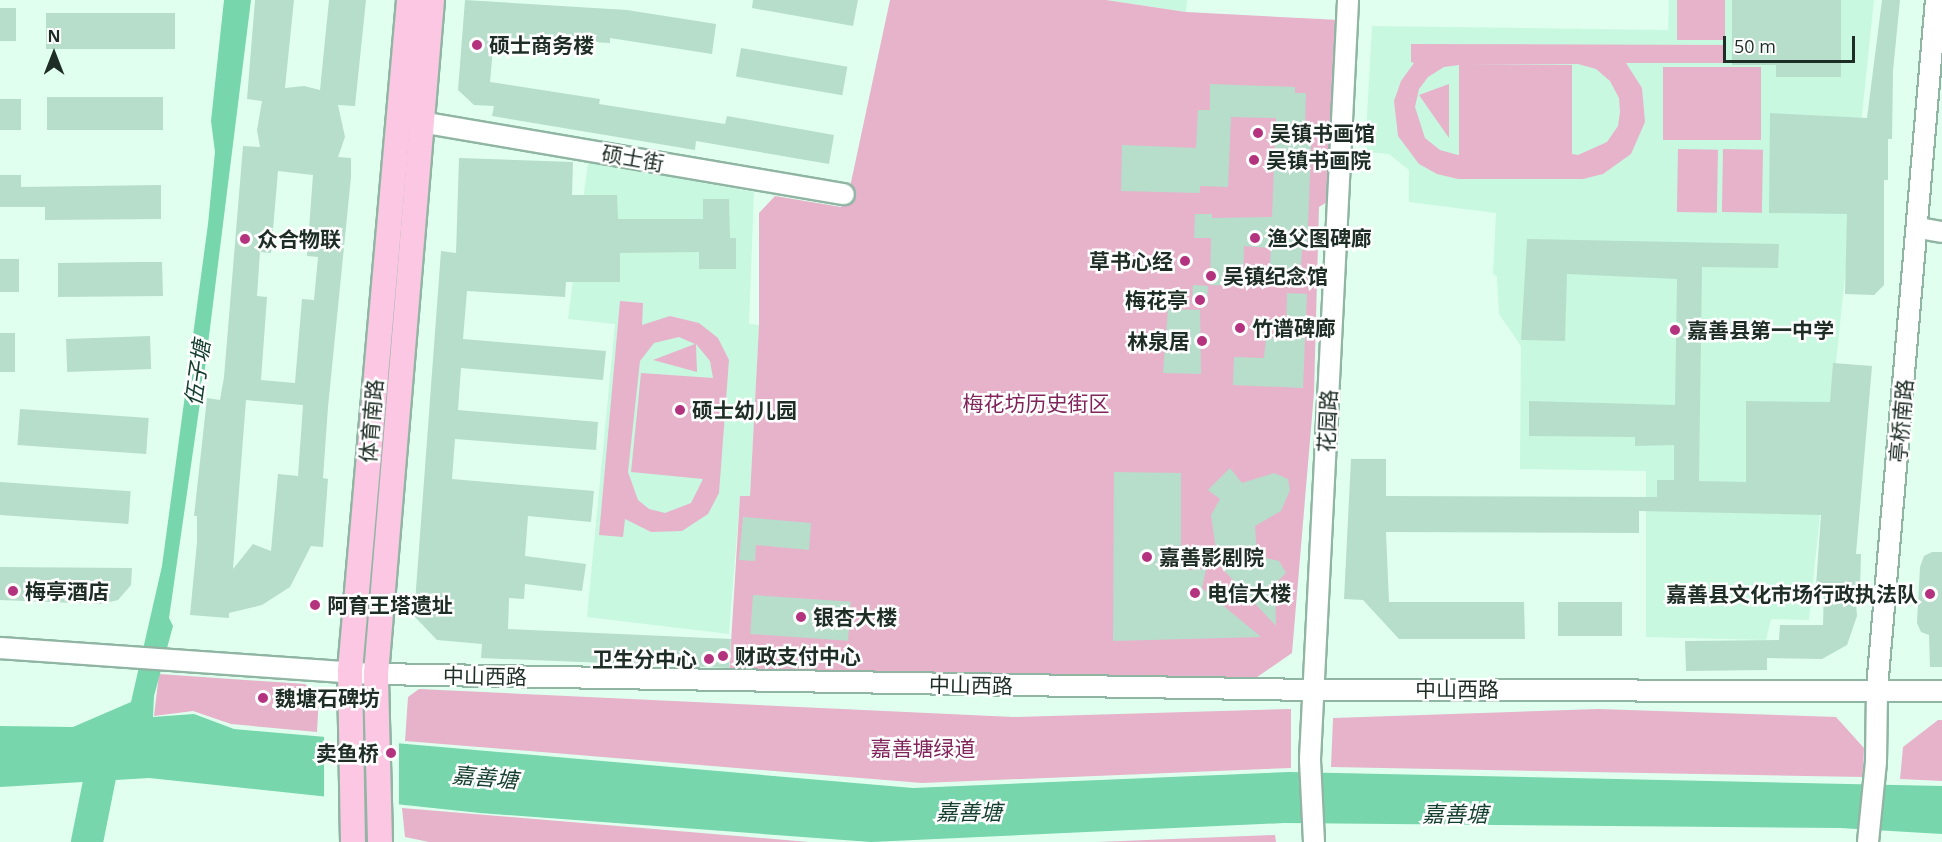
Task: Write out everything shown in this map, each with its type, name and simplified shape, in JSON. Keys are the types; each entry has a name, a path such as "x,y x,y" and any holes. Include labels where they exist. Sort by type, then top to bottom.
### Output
{"main road":[{"name":"体育南路","path":"353,842 350,671 409,0"},
{"name":"体育南路","path":"380,842 376,674 432,0"}],"street":[{"name":"花园路","path":"1314,842 1310,759 1348,0"},
{"name":"亭桥南路","path":"1868,842 1876,762 1877,688 1919,228 1936,0"},
{"name":"硕士街","path":"421,122 844,194"},
{"path":"1919,228 1942,232"},
{"name":"中山西路","path":"0,648 376,674 1313,690 1877,688 1942,691"}],"shaded area":[{"path":"1106,0 1187,0 1186,12"},
{"name":"嘉善县第一中学","path":"1669,0 1874,0 1809,620 1771,619 1766,640 1646,637 1646,471 1520,469 1521,346 1499,314 1497,276 1493,274 1496,213 1409,202 1409,170 1389,154 1365,152 1372,26 1668,30"},
{"name":"硕士幼儿园","path":"588,162 754,192 749,324 759,325 750,496 740,497 729,634 587,617 615,324 568,319"}],"green space":[{"name":"梅花坊历史街区","path":"890,0 1106,0 1186,12 1339,20 1338,87 1327,202 1319,207 1314,393 1292,653 1250,682 729,675 740,496 750,496 759,325 759,213 775,196 841,207 847,201"},
{"path":"1677,0 1725,0 1725,40 1677,40"},
{"path":"1411,44 1725,45 1725,63 1626,63 1642,88 1645,122 1631,154 1603,174 1583,179 1458,179 1437,174 1419,164 1398,136 1394,101 1401,81 1414,63 1411,62","holes":["1578,64 1596,69 1610,81 1619,98 1620,112 1618,126 1607,142 1578,155 1572,154 1572,65 1467,65","1459,65 1459,155 1458,155 1440,150 1425,138 1415,107 1419,89 1428,77 1444,67"]},
{"path":"1663,67 1761,67 1761,140 1663,140"},
{"path":"1449,84 1449,138 1419,95"},
{"path":"1678,149 1718,150 1717,213 1677,212"},
{"path":"1723,149 1763,150 1762,213 1722,212"},
{"path":"620,301 643,303 642,325 670,316 699,323 718,338 729,360 719,493 708,514 682,531 651,532 625,519 623,537 599,535","holes":["679,337 695,344 653,360 697,372 696,344 710,361 713,378 641,373 631,472 703,479 691,503 665,513 649,509 638,500 628,472 640,361 654,343"]},
{"path":"159,674 305,684 319,696 317,732 231,724 193,711 154,716"},
{"name":"嘉善塘绿道","path":"419,689 1013,717 1291,709 1291,768 922,783 405,741 408,697"},
{"path":"1598,709 1836,717 1864,748 1863,777 1331,767 1333,718"},
{"path":"1938,720 1942,720 1942,781 1900,779 1903,747"},
{"path":"402,808 809,842 429,842 405,837"},
{"path":"1275,835 1276,842 1097,842"}],"water":[{"name":"嘉善塘","path":"224,0 251,0 205,368 169,618 173,626 154,696 153,717 194,714 234,729 913,788 1289,772 1942,786 1942,834 1840,828 1284,823 871,842 480,813 149,778 0,787 0,726 73,727 131,702 162,566 208,224 215,152 211,121"}],"pier":[{"path":"324,735 399,742 399,808 324,800"}],"building":[{"path":"255,0 294,0 285,88 304,86 320,90 329,0 366,0 355,106 338,105 345,137 338,157 351,158 351,177 328,407 323,478 328,479 323,547 311,546 290,587 262,605 229,613 229,618 190,615 197,542 197,516 194,516 207,398 220,400 224,377 243,146 260,147 257,130 262,101 247,99","holes":["278,171 313,175 307,256 318,257 314,300 302,299 295,383 261,380 267,297 257,296 260,252 271,253","246,400 303,405 298,476 278,474 271,551 253,544 233,569"]},
{"path":"465,0 627,10 716,24 712,54 610,38 610,43 494,37 490,82 600,99 599,104 725,124 727,116 834,135 829,164 696,141 695,150 492,116 494,106 474,105 458,90"},
{"path":"753,0 858,0 853,26 752,8"},
{"path":"1732,0 1841,0 1841,77 1776,77 1776,65 1732,65"},
{"path":"1882,0 1900,0 1893,71 1892,139 1888,139 1888,180 1884,180 1884,285 1874,295 1845,294 1847,214 1769,213 1770,113 1867,118"},
{"path":"0,8 16,8 16,41 0,41"},
{"path":"46,13 175,13 175,49 46,49"},
{"path":"741,48 847,67 842,95 736,77"},
{"path":"1210,84 1295,87 1295,93 1306,93 1305,124 1312,124 1307,250 1302,250 1300,282 1269,280 1271,248 1244,246 1243,286 1210,285 1211,238 1194,238 1195,214 1212,214 1212,218 1272,217 1276,118 1231,117 1228,187 1200,186 1200,193 1121,191 1122,145 1196,148 1198,110 1210,110"},
{"path":"47,97 163,97 163,130 47,130"},
{"path":"0,99 21,99 21,130 0,130"},
{"path":"459,158 573,162 572,195 617,195 618,219 703,219 703,199 729,199 730,238 736,238 736,269 699,269 699,252 620,253 620,282 566,282 565,297 467,291 463,339 606,351 603,380 461,368 458,410 598,422 596,450 455,439 452,479 594,491 591,522 528,516 525,556 586,564 582,591 525,584 524,599 509,598 508,629 731,639 729,668 481,658 482,644 437,640 414,616 441,251 456,253"},
{"path":"0,175 21,175 21,187 161,185 161,219 45,220 45,207 0,207"},
{"path":"1527,239 1779,244 1778,268 1702,267 1699,481 1746,482 1746,401 1830,402 1833,363 1872,366 1856,554 1861,554 1860,588 1855,588 1857,616 1847,645 1822,659 1767,658 1767,670 1686,671 1685,641 1779,640 1780,625 1823,625 1824,587 1816,586 1821,515 1639,511 1639,533 1386,532 1389,602 1524,602 1525,639 1399,639 1363,600 1344,599 1351,459 1386,459 1386,496 1657,497 1657,480 1674,480 1674,445 1635,446 1635,437 1529,436 1529,401 1675,405 1677,279 1567,274 1565,341 1521,340"},
{"path":"0,259 19,259 19,292 0,292"},
{"path":"162,262 163,296 58,297 58,263"},
{"path":"1193,285 1208,286 1207,305 1192,304"},
{"path":"1287,293 1307,294 1303,388 1233,385 1234,357 1264,358 1266,338 1286,339"},
{"path":"1168,309 1200,310 1201,374 1163,373"},
{"path":"0,333 15,333 15,372 0,372"},
{"path":"150,336 151,369 67,372 66,339"},
{"path":"20,409 149,418 146,454 17,445"},
{"path":"1230,468 1242,483 1274,473 1288,479 1290,490 1281,511 1255,526 1257,556 1279,561 1286,573 1275,584 1276,626 1218,564 1211,515 1220,499 1208,490"},
{"name":"嘉善影剧院","path":"1114,472 1181,473 1181,553 1187,553 1187,570 1206,569 1202,588 1261,637 1113,641"},
{"path":"0,482 131,491 128,524 0,515"},
{"path":"743,517 811,523 809,550 756,545 755,561 739,560"},
{"name":"嘉善县文化市场行政执法队","path":"1932,552 1942,552 1942,667 1930,667 1929,635 1921,632 1917,623 1920,567 1924,556"},
{"path":"0,567 132,568 131,585 118,600 101,604 0,600"},
{"name":"银杏大楼","path":"753,595 851,602 848,641 750,634"},
{"path":"1558,602 1622,602 1622,636 1558,636"}],"waterway":[{"name":"伍子塘","path":"87,842 107,742"}],"place":[{"name":"硕士商务楼","path":"477,45"},
{"name":"吴镇书画馆","path":"1258,133"},
{"name":"吴镇书画院","path":"1254,160"},
{"name":"渔父图碑廊","path":"1255,238"},
{"name":"众合物联","path":"245,239"},
{"name":"草书心经","path":"1185,261"},
{"name":"吴镇纪念馆","path":"1211,276"},
{"name":"梅花亭","path":"1200,300"},
{"name":"竹谱碑廊","path":"1240,328"},
{"name":"嘉善县第一中学","path":"1675,330"},
{"name":"林泉居","path":"1202,341"},
{"name":"硕士幼儿园","path":"680,410"},
{"name":"嘉善影剧院","path":"1147,557"},
{"name":"梅亭酒店","path":"13,591"},
{"name":"电信大楼","path":"1195,593"},
{"name":"嘉善县文化市场行政执法队","path":"1930,594"},
{"name":"阿育王塔遗址","path":"315,605"},
{"name":"银杏大楼","path":"801,617"},
{"name":"财政支付中心","path":"723,656"},
{"name":"卫生分中心","path":"709,659"},
{"name":"魏塘石碑坊","path":"263,698"},
{"name":"卖鱼桥","path":"391,753"}]}
